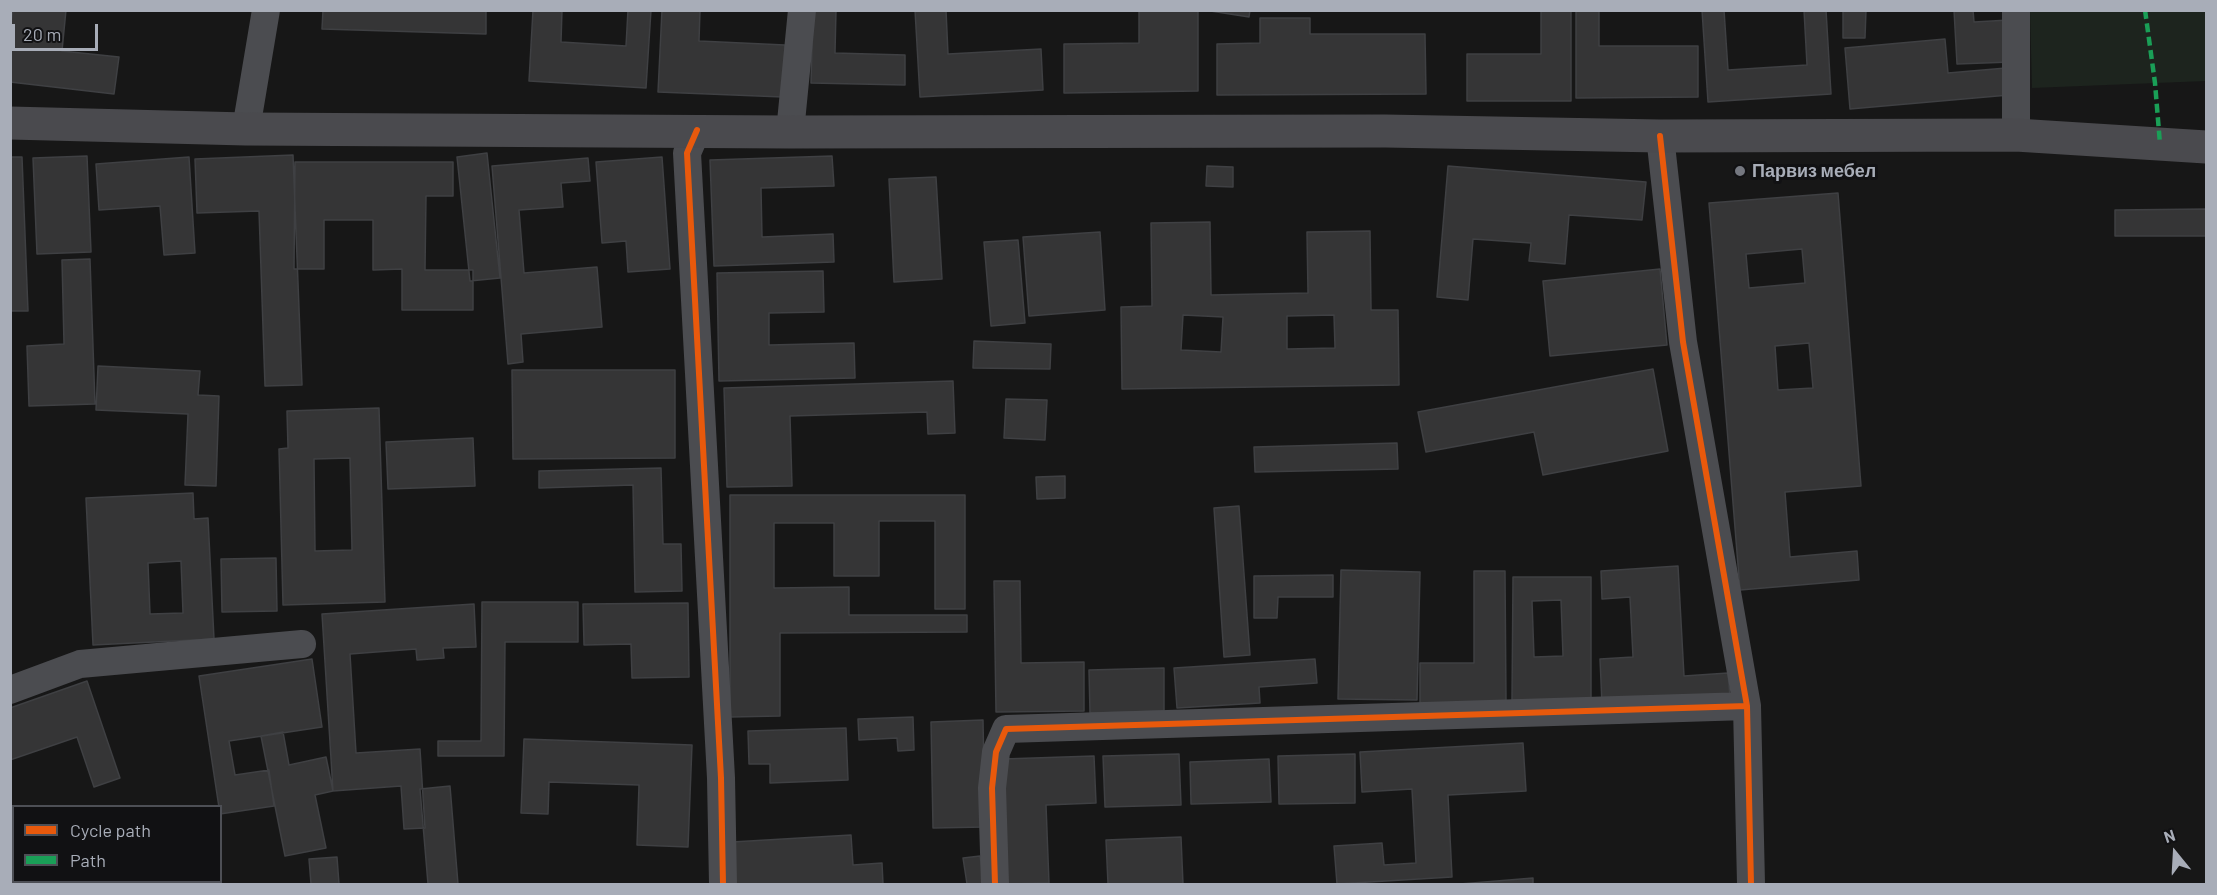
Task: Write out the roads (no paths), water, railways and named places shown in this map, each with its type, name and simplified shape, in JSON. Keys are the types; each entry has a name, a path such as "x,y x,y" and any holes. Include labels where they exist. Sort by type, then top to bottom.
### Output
{"main road":[{"path":"10,123 246,129 790,132 1385,131 1660,136 2016,135 2206,147"}],"street":[{"path":"246,129 266,10"},
{"path":"790,132 802,10"},
{"path":"2016,10 2016,135"},
{"path":"697,130 687,153 721,778 723,885"},
{"path":"1660,136 1683,342 1747,706 1751,885"},
{"path":"10,690 80,664 302,644"},
{"path":"995,885 992,788 996,752 1006,729 1747,706"}],"place":[{"name":"Парвиз мебел","path":"1740,171"}]}
